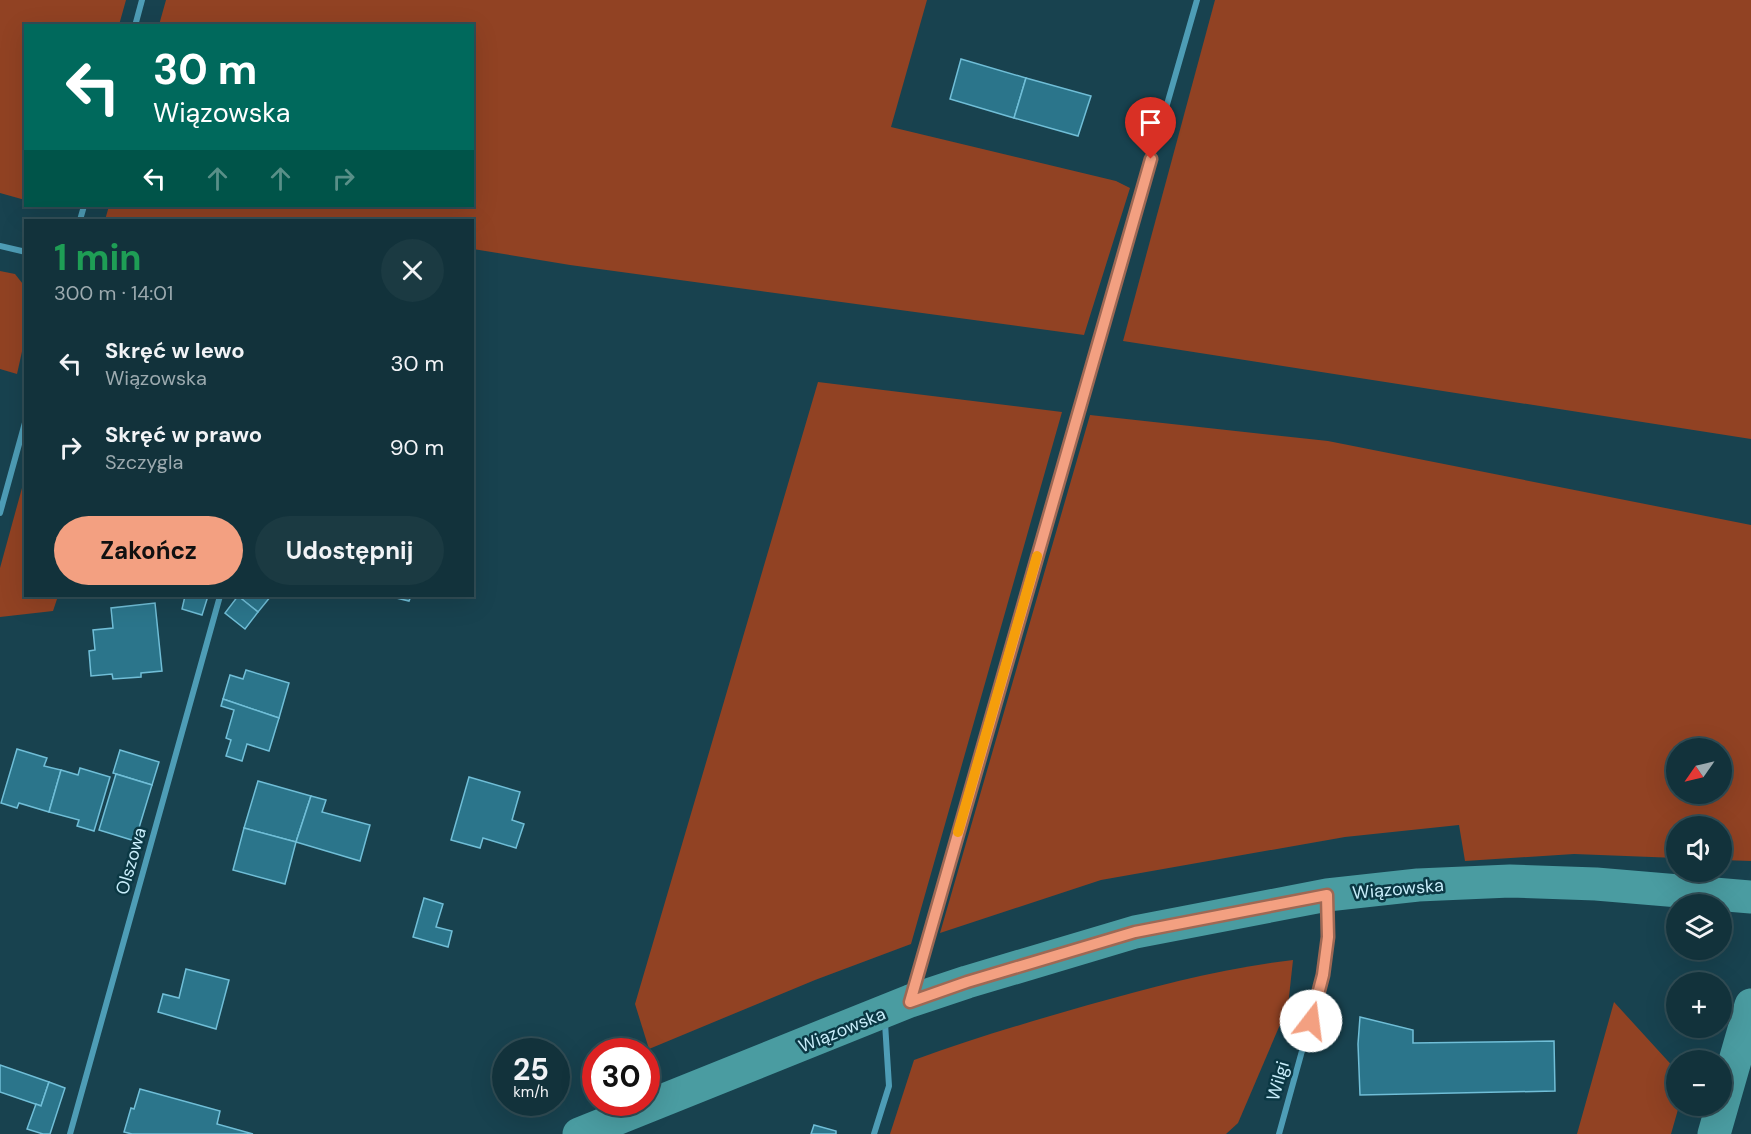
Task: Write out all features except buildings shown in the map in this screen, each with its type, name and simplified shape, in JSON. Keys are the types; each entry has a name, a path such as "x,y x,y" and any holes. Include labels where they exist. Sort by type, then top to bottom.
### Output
{"main road":[{"name":"Wiązowska","path":"579,1134 897,1007 967,982 1135,932 1327,895 1418,885 1510,881 1637,886 1751,897"},
{"path":"1714,1134 1751,1005"}],"street":[{"path":"136,24 142,0"},
{"path":"874,1134 890,1086 897,1007 1197,0"},
{"path":"0,246 24,252"},
{"path":"0,513 24,426"},
{"name":"Olszowa","path":"70,1134 220,597"},
{"name":"Wilgi","path":"1279,1134 1323,975 1328,937 1327,895"}],"shaded area":[{"path":"0,0 126,0 119,24 24,24 24,200 0,193"},
{"path":"166,0 927,0 891,127 1116,181 1130,188 1084,335 570,265 474,249 474,219 105,219 109,207 474,207 474,24 159,24"},
{"path":"1215,0 1751,0 1751,439 1123,341"},
{"path":"0,271 15,274 24,285 24,342 17,374 0,369"},
{"path":"818,382 1062,412 911,944 815,980 660,1044 660,1038 646,1038 635,1004"},
{"path":"1090,415 1328,441 1751,525 1751,861 1732,860 1732,816 1666,816 1666,858 1574,854 1465,861 1459,825 1345,837 1101,880 940,933"},
{"path":"24,481 24,597 58,597 53,611 0,617 0,568"},
{"path":"1293,960 1288,1006 1238,1123 1226,1134 890,1134 914,1060 1000,1031 1139,991 1190,978"},
{"path":"1614,1002 1666,1059 1666,1116 1676,1116 1671,1134 1577,1134"}],"slow traffic":[{"path":"958,832 1037,556"}],"route":[{"path":"1151,159 910,1002 967,982 1135,932 1327,895 1328,937 1323,975 1311,1021"}]}
